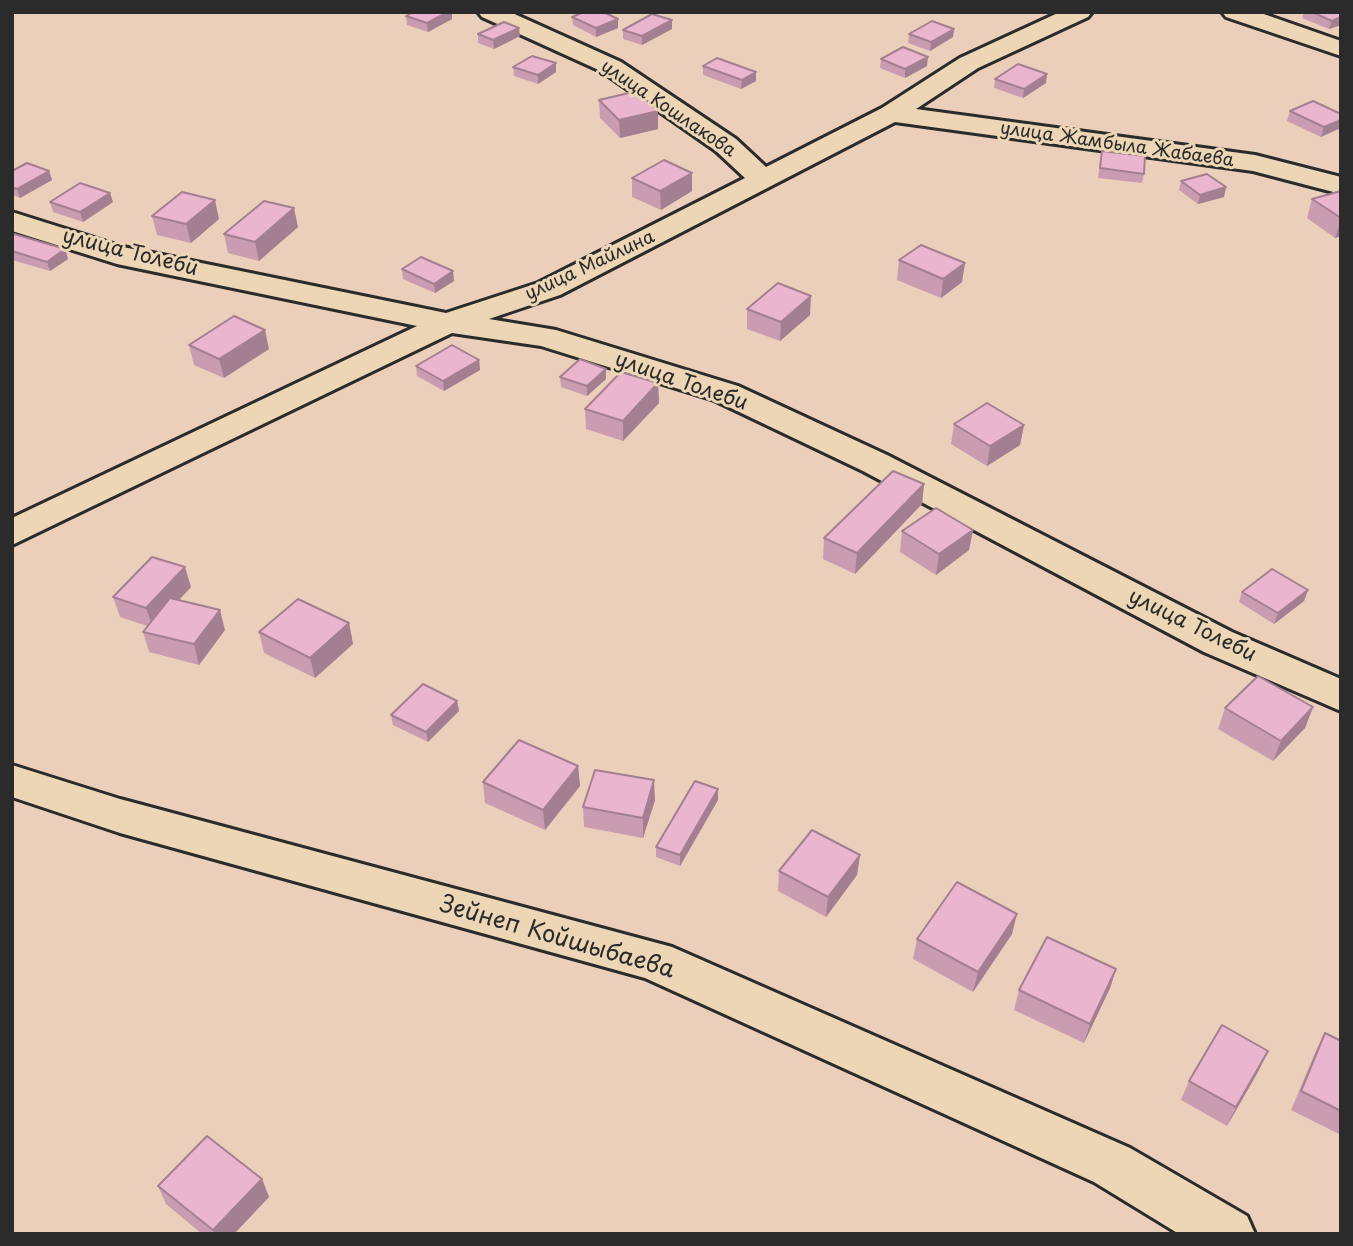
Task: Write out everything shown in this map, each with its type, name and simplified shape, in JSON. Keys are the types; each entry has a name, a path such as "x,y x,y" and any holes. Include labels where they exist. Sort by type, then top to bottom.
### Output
{"street":[{"name":"улица Кошлакова","path":"490,12 612,67 726,145 764,180"},
{"name":"улица Майлина","path":"12,533 448,323 549,289 891,114 969,63 1080,12"},
{"path":"1234,12 1341,49"},
{"name":"улица Жамбыла Жабаева","path":"891,114 1255,163 1341,186"},
{"name":"улица Толеби","path":"12,221 117,255 448,323 545,337 726,393 875,463 1218,642 1341,696"},
{"name":"Зейнеп Койшыбаева","path":"12,781 120,816 655,961 1112,1165 1228,1234"}],"building":[{"path":"413,12 448,12 427,23 406,16"},
{"path":"584,12 603,12 618,19 596,28 572,17"},
{"path":"1312,12 1341,12 1341,17 1332,21"},
{"path":"652,14 672,20 642,36 623,30"},
{"path":"932,21 954,29 931,42 909,34"},
{"path":"504,22 519,28 493,40 478,34"},
{"path":"903,47 928,57 905,69 881,59"},
{"path":"532,56 556,63 538,75 513,67"},
{"path":"717,58 756,72 742,80 703,66"},
{"path":"1018,64 1047,74 1024,89 995,79"},
{"path":"637,91 658,111 619,120 599,100"},
{"path":"1313,101 1341,114 1341,120 1324,127 1290,111"},
{"path":"1102,151 1145,156 1144,174 1100,168"},
{"path":"664,160 692,173 660,191 632,178"},
{"path":"27,163 49,171 17,189 12,187 12,171"},
{"path":"1207,174 1226,187 1200,195 1181,181"},
{"path":"80,183 110,193 80,212 50,202"},
{"path":"1341,191 1341,218 1312,199"},
{"path":"182,192 215,200 186,224 152,216"},
{"path":"264,201 294,208 255,242 224,234"},
{"path":"14,234 65,249 47,262 12,251"},
{"path":"921,245 965,263 943,279 899,260"},
{"path":"421,257 453,271 434,284 402,269"},
{"path":"778,283 811,296 781,322 747,309"},
{"path":"234,316 265,330 219,359 189,345"},
{"path":"452,345 479,360 443,381 416,366"},
{"path":"580,359 606,369 587,386 560,377"},
{"path":"621,372 658,383 623,421 585,409"},
{"path":"987,403 1024,425 990,446 954,424"},
{"path":"893,471 924,484 857,553 824,538"},
{"path":"936,508 973,530 939,554 902,531"},
{"path":"152,557 185,567 146,608 113,597"},
{"path":"1272,569 1308,590 1278,613 1242,592"},
{"path":"170,598 220,610 194,644 143,632"},
{"path":"298,599 349,623 310,658 259,632"},
{"path":"1258,676 1313,707 1281,741 1225,708"},
{"path":"423,684 457,701 426,732 391,715"},
{"path":"519,740 578,766 543,810 483,782"},
{"path":"595,770 654,780 643,818 583,807"},
{"path":"695,781 718,789 680,855 656,847"},
{"path":"812,830 860,855 828,897 779,871"},
{"path":"957,882 1017,914 978,972 917,939"},
{"path":"1047,937 1116,969 1090,1024 1019,990"},
{"path":"1222,1025 1268,1051 1236,1107 1189,1081"},
{"path":"1325,1033 1341,1041 1341,1111 1301,1091"},
{"path":"207,1136 262,1179 213,1230 158,1186"}]}
